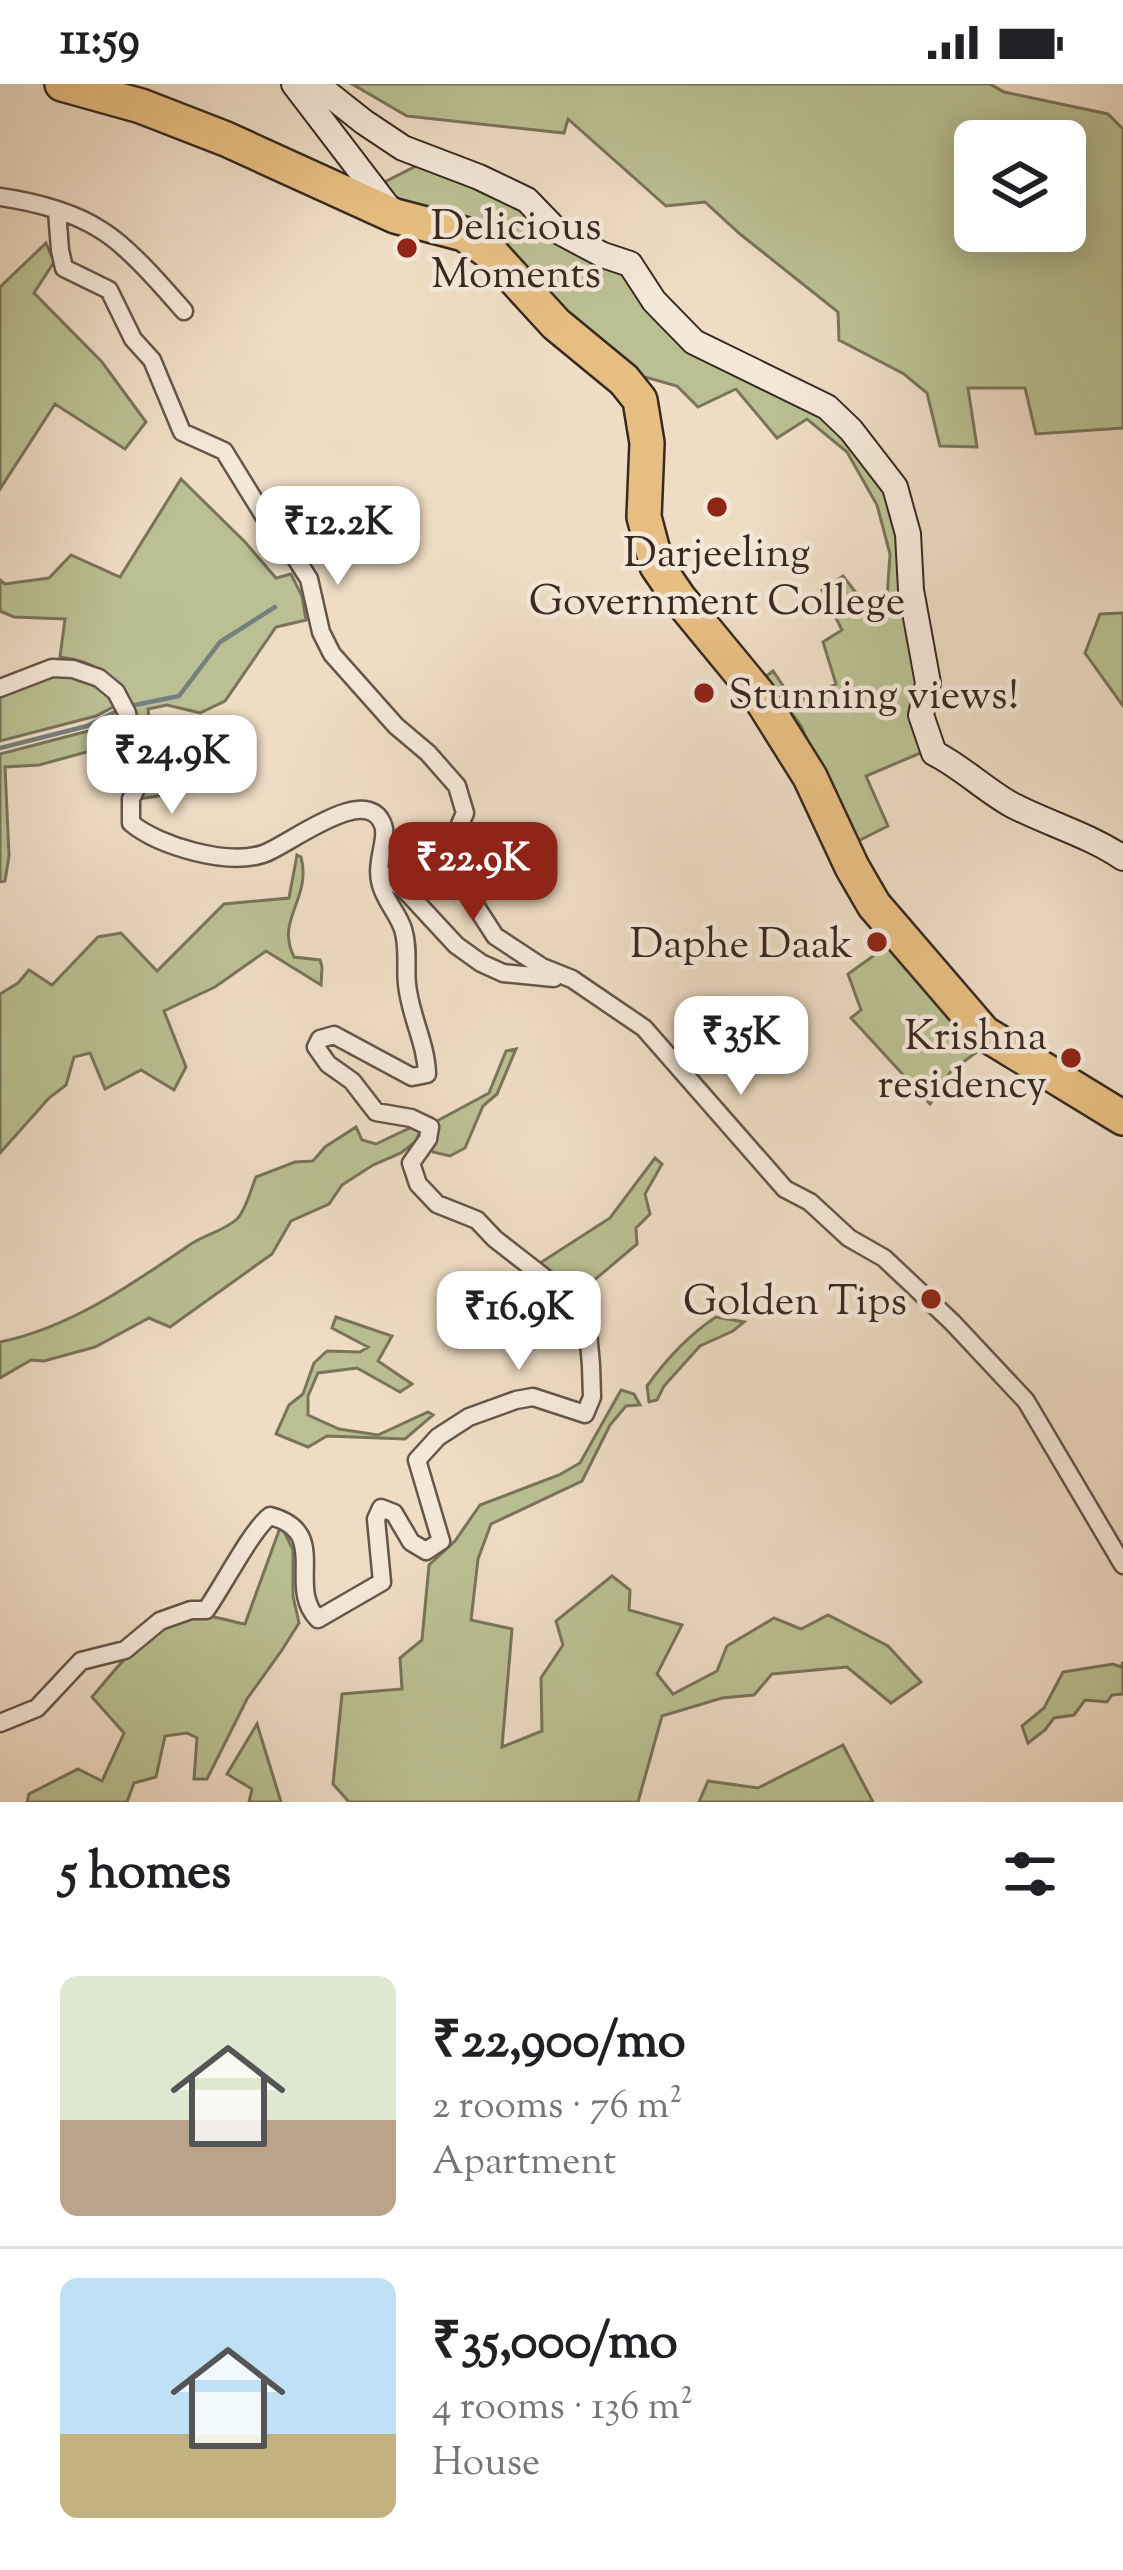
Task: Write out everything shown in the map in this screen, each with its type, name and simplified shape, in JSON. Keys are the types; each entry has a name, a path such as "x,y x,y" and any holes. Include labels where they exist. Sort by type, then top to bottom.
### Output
{"highway":[{"path":"62,84 141,106 205,131 394,216 464,234 492,254 556,324 624,380 640,400 647,443 644,517 657,566 758,694 810,777 874,905 984,1033 1123,1118"}],"main road":[{"path":"294,84 394,216"},
{"path":"316,84 403,148 527,200 556,230 630,264 654,301 694,342 827,407 851,430 895,487 908,534 910,590 928,682 921,715 934,752 1008,803 1123,858"}],"street":[{"path":"0,197 39,202 101,230 184,311"},
{"path":"57,211 64,268 109,290 133,338 152,360 182,432 224,451 308,579 321,632 332,654 457,786 465,813 447,854 452,871 495,936 644,1028 785,1189 809,1202 849,1238 884,1258 952,1322 1026,1402 1123,1564"},
{"path":"0,688 52,668 74,669 99,678 116,692 127,713 139,782 131,799 131,823 147,836 200,853 261,855 320,823 364,808 374,812 385,834 378,861 381,886 408,945 406,982 426,1051 427,1074 412,1077 334,1035 320,1039 316,1047 376,1112 430,1127 428,1139 411,1163 418,1184 437,1204 478,1220 495,1239 576,1302 587,1321 592,1396 585,1414 533,1397 516,1400 469,1418 438,1437 417,1460 441,1541 426,1551 411,1542 394,1513 381,1508 376,1519 382,1582 318,1619 309,1610 305,1547 296,1528 270,1516 260,1523 206,1610 160,1621 125,1650 81,1661 37,1708 0,1723"},
{"path":"379,872 406,891 456,945 502,974 572,980"}],"green space":[{"path":"352,84 990,84 1004,92 1108,114 1123,129 1123,428 1036,434 1025,388 968,388 977,447 940,446 927,393 904,374 839,340 838,312 705,202 666,206 568,119 564,133 407,116"},
{"path":"424,162 480,184 627,270 655,309 823,410 890,492 916,638 923,752 866,776 888,826 854,843 801,726 765,677 773,671 795,703 836,684 823,642 842,630 822,590 843,576 868,608 887,598 890,554 877,505 847,452 807,419 777,438 736,389 698,407 677,386 634,374 567,322 477,222 365,192"},
{"path":"46,243 54,262 34,293 102,362 146,422 125,449 55,404 0,489 0,287"},
{"path":"181,479 276,578 291,574 302,596 306,620 276,627 225,701 200,713 167,705 148,709 155,768 188,767 238,752 237,761 196,776 178,793 138,799 134,728 121,690 88,664 60,657 65,619 14,617 0,611 0,580 5,584 49,578 71,555 120,577"},
{"path":"1123,613 1123,706 1085,653 1100,614"},
{"path":"53,675 68,675 104,689 115,706 96,716 0,741 0,697"},
{"path":"120,715 127,741 39,765 5,767 9,856 5,881 0,882 0,754 92,730"},
{"path":"297,855 301,857 302,885 289,944 294,957 320,960 321,985 266,951 215,987 164,1011 186,1067 174,1090 141,1070 105,1089 90,1053 74,1057 66,1085 0,1153 0,994 29,970 52,985 98,937 121,933 157,971 224,904 289,898"},
{"path":"894,941 985,1046 951,1071 930,1104 851,1018 861,1010 848,974"},
{"path":"516,1049 497,1094 483,1106 465,1148 450,1156 433,1152 428,1143 437,1121 489,1093 506,1051"},
{"path":"356,1127 362,1140 376,1144 412,1127 420,1131 401,1153 342,1185 329,1204 291,1221 272,1254 170,1327 149,1318 95,1347 31,1360 0,1378 0,1342 50,1327 122,1290 237,1219 256,1177 295,1162 313,1161"},
{"path":"655,1158 662,1164 645,1194 650,1214 636,1228 637,1244 579,1293 537,1265 610,1218"},
{"path":"336,1317 392,1336 378,1361 412,1384 400,1392 357,1368 318,1373 308,1396 308,1415 339,1429 378,1435 428,1412 433,1415 405,1439 327,1436 308,1447 276,1434 289,1405 303,1394 314,1363 327,1351 360,1352 368,1347 332,1328"},
{"path":"716,1317 744,1322 700,1346 657,1400 649,1402 647,1386 654,1377 687,1340"},
{"path":"621,1390 634,1394 640,1405 626,1406 610,1425 582,1481 491,1524 478,1559 471,1620 512,1629 502,1747 542,1731 541,1678 563,1645 556,1621 612,1576 630,1590 629,1610 682,1625 657,1674 673,1694 717,1671 727,1646 774,1618 801,1629 828,1615 888,1646 921,1682 891,1703 847,1667 772,1674 754,1695 722,1698 662,1716 638,1802 349,1802 333,1784 342,1694 402,1689 400,1658 422,1640 429,1565 455,1541 480,1505 580,1463"},
{"path":"281,1525 293,1550 293,1596 299,1623 247,1699 207,1779 194,1779 197,1738 187,1733 165,1736 156,1777 134,1783 127,1802 27,1802 29,1794 78,1769 102,1781 124,1733 92,1697 141,1643 171,1623 207,1616 245,1624"},
{"path":"1123,1662 1123,1694 1112,1695 1107,1702 1085,1700 1074,1715 1054,1718 1028,1743 1022,1726 1044,1708 1063,1672 1113,1664 1121,1667"},
{"path":"257,1724 281,1802 249,1802 252,1789 227,1774"},
{"path":"843,1745 873,1802 699,1802 708,1781 758,1788"}],"waterway":[{"path":"0,748 87,726 125,707 179,696 220,642 275,607"}],"place":[{"name":"Delicious Moments","path":"407,248"},
{"name":"Darjeeling Government College","path":"717,507"},
{"name":"Stunning views!","path":"704,693"},
{"name":"Daphe Daak","path":"877,942"},
{"name":"Krishna residency","path":"1071,1058"},
{"name":"Golden Tips","path":"931,1299"}]}
